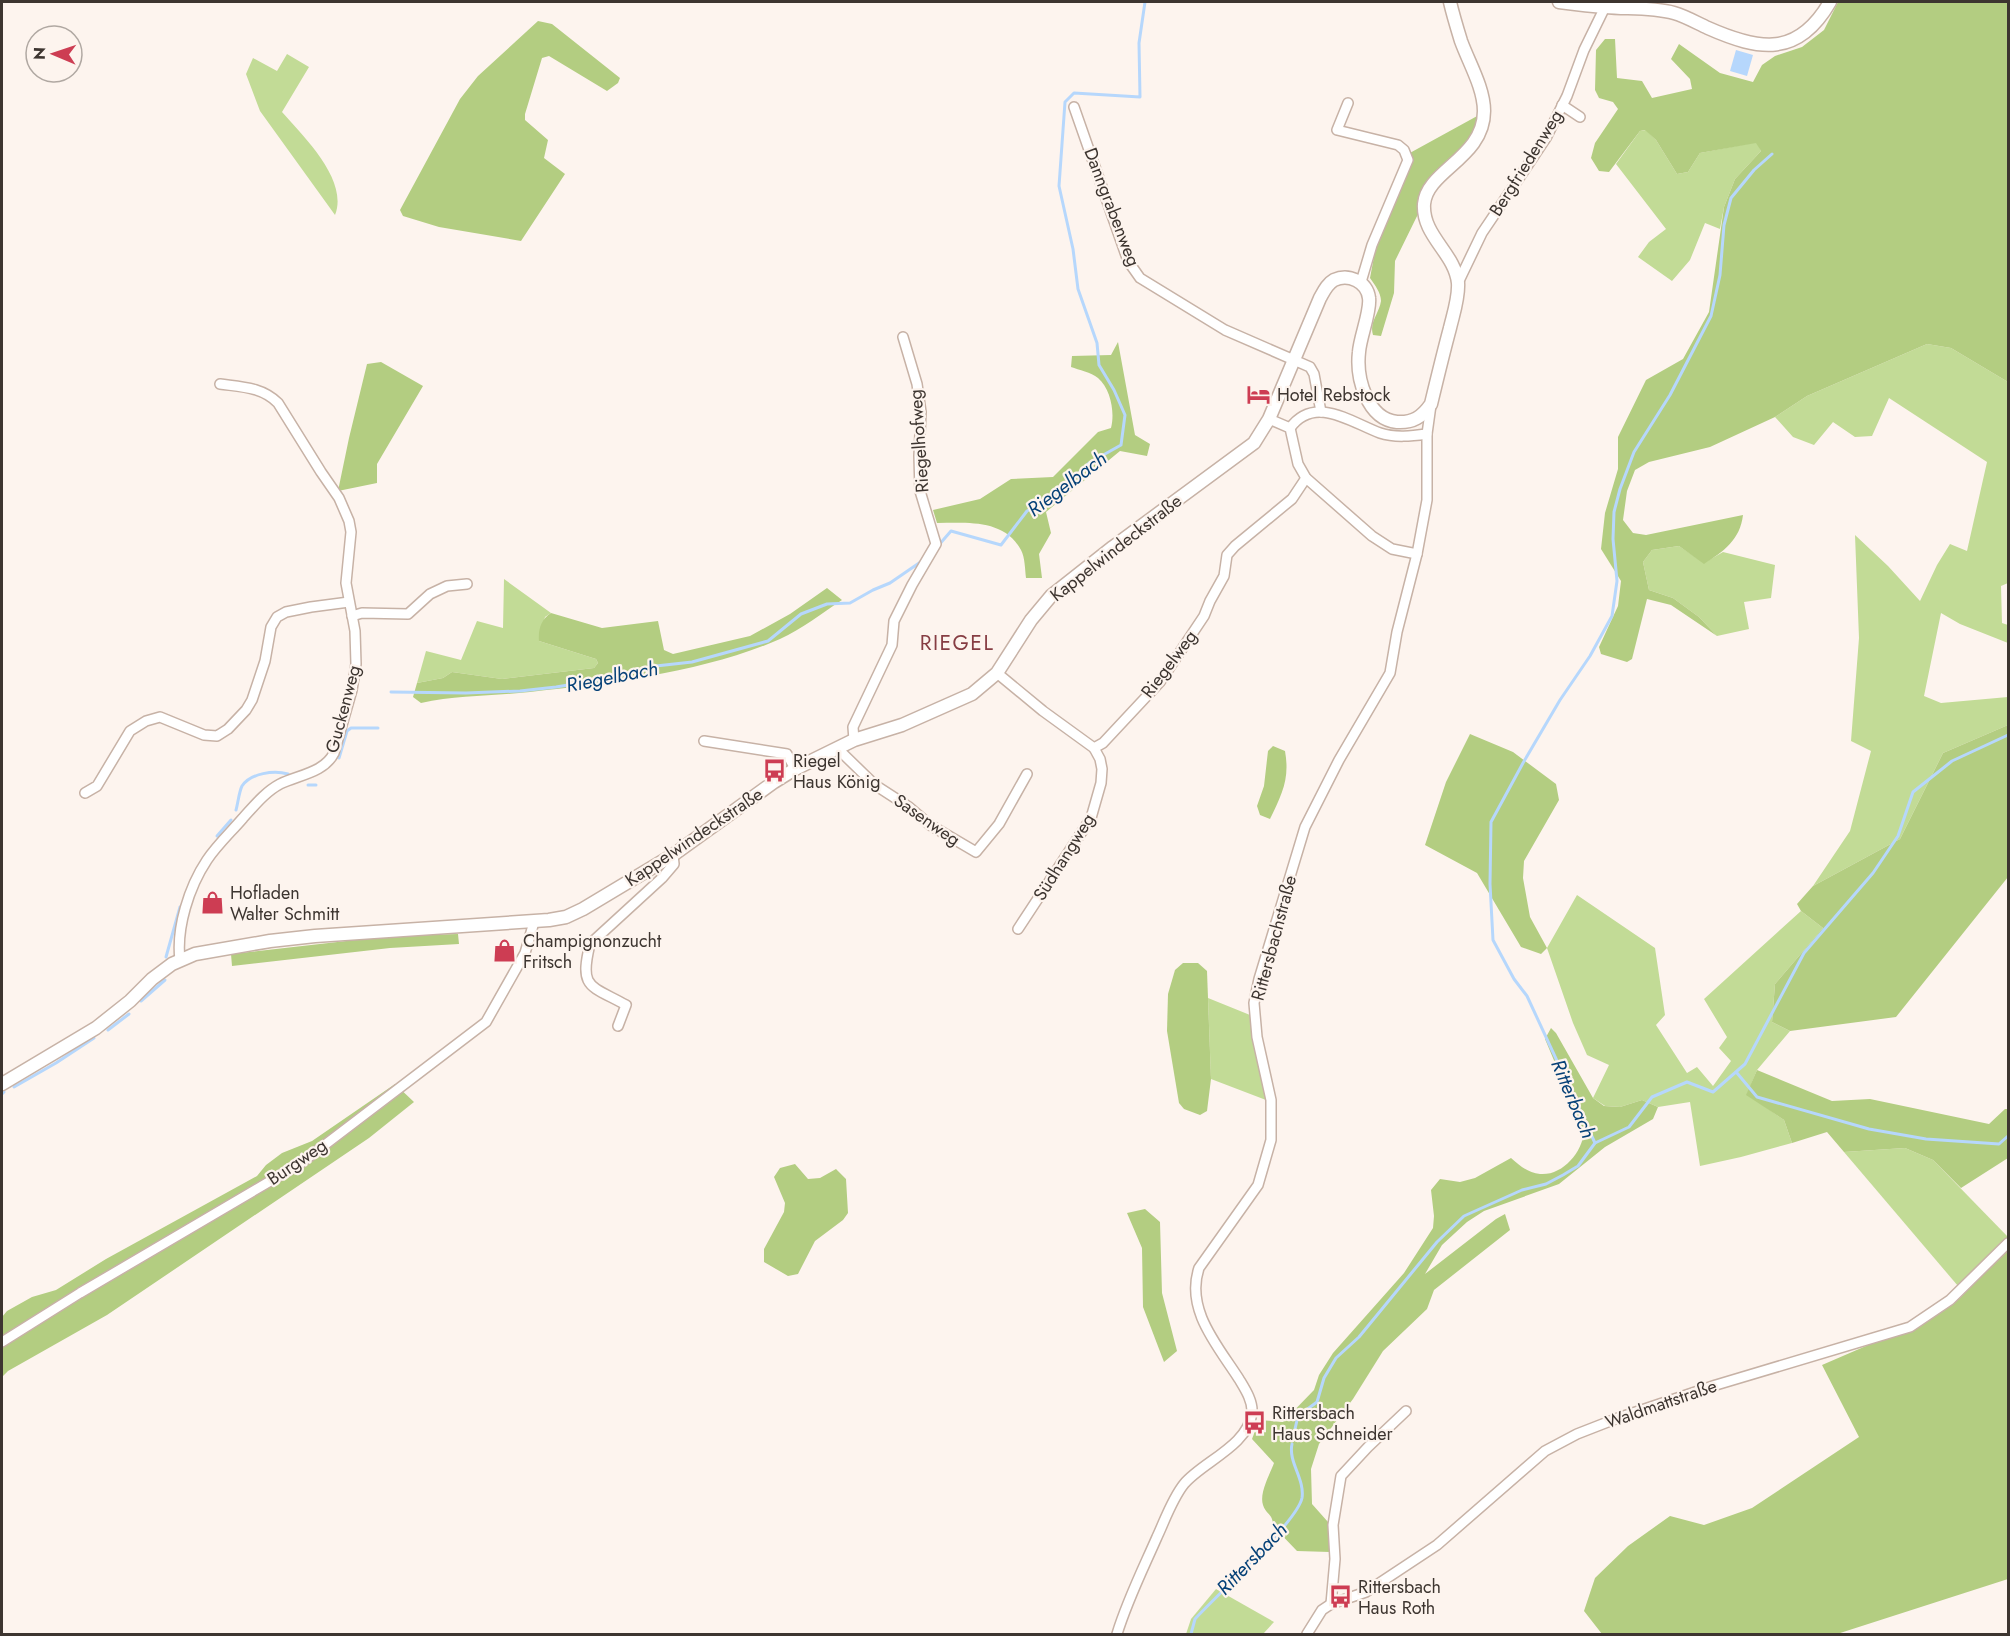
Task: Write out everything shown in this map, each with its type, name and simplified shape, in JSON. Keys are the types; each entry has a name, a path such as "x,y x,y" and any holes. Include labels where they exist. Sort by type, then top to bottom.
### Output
{"street":[{"path":"1348,103 1337,130 1398,145 1404,150 1408,160 1372,245 1361,282 1366,288 1370,303 1358,366 1368,400 1381,418 1402,422 1415,420 1424,415 1431,404 1452,319 1458,283 1450,264 1429,230 1424,215 1424,201 1436,181 1470,148 1482,125 1484,112 1483,98 1460,39 1450,2"},
{"path":"1559,2 1605,8 1652,9 1676,14 1732,38 1758,45 1774,45 1803,35 1822,15 1830,2"},
{"name":"Bergfriedenweg","path":"1458,283 1482,233 1546,138 1563,105 1584,50 1605,8"},
{"path":"1563,105 1580,117"},
{"name":"Danngrabenweg","path":"1074,106 1128,261 1140,278 1225,330 1310,367 1314,374 1321,412"},
{"name":"Kappelwindeckstraße","path":"2,1084 96,1028 130,1001 152,979 180,960 202,952 270,941 427,927 534,922 566,916 583,909 673,855 795,769 854,740 902,725 972,694 997,673 1031,620 1051,596 1113,547 1244,452 1261,434 1326,287 1342,278 1361,282"},
{"name":"Riegelhofweg","path":"854,740 853,727 892,645 894,621 936,544 920,491 921,412 917,384 903,337"},
{"name":"Guckenweg","path":"180,960 180,938 186,911 195,880 208,858 266,794 280,784 322,766 330,760 352,690 356,664 355,631 346,583 350,522 339,498 273,397 258,389 220,384"},
{"name":"Rittersbachstraße","path":"1117,1635 1150,1552 1170,1507 1182,1487 1232,1446 1252,1413 1251,1400 1244,1386 1202,1319 1196,1296 1195,1278 1198,1268 1258,1185 1266,1160 1271,1140 1272,1116 1266,1073 1257,1037 1254,1003 1259,978 1305,827 1330,776 1390,672 1427,500 1427,434 1431,404"},
{"path":"1290,428 1304,416 1321,412 1340,414 1381,433 1407,437 1427,434"},
{"path":"1269,419 1290,428"},
{"path":"1290,428 1298,464 1306,478 1372,536 1392,549 1417,554"},
{"name":"Riegelweg","path":"1094,748 1103,743 1160,682 1204,616 1224,576 1227,555 1234,546 1292,499 1306,478"},
{"path":"352,616 368,613 408,614 430,594 447,586 467,584"},
{"path":"86,793 97,786 130,731 146,721 160,717 204,735 217,736 228,729 252,700 265,661 271,627 277,617 286,612 311,606 349,602"},
{"path":"997,673 1043,711 1094,748"},
{"path":"704,741 788,754 795,769"},
{"name":"Sasenweg","path":"837,748 875,785 909,807 930,825 976,852 999,824 1027,774"},
{"name":"Südhangweg","path":"1018,929 1091,818 1101,783 1102,769 1094,748"},
{"path":"618,1026 626,1005 590,985 585,976 590,944 662,878 674,864 673,855"},
{"name":"Burgweg","path":"2,1342 80,1293 301,1163 486,1022 525,953 534,922"},
{"name":"Waldmattstraße","path":"1306,1635 1322,1610 1331,1604 1366,1592 1437,1545 1545,1451 1577,1434 1618,1418 1716,1385 1911,1327 1950,1300 2008,1243"},
{"path":"1331,1604 1335,1559 1333,1525 1341,1476 1406,1412"}],"green space":[{"path":"1838,2 2008,2 2008,382 1951,348 1927,344 1807,396 1775,417 1710,447 1649,462 1635,470 1627,491 1623,520 1633,533 1646,535 1743,515 1735,538 1704,564 1679,546 1652,550 1643,562 1649,590 1673,598 1699,617 1717,636 1671,605 1647,599 1632,659 1627,662 1601,654 1599,647 1618,606 1621,581 1601,549 1605,513 1618,469 1618,437 1646,380 1683,359 1709,312 1724,207 1735,179 1761,151 1756,143 1700,153 1688,172 1677,174 1656,140 1645,130 1640,131 1609,172 1599,171 1591,158 1595,143 1618,109 1613,102 1599,98 1595,90 1596,50 1605,39 1615,39 1617,78 1642,81 1652,98 1692,89 1690,79 1671,59 1679,44 1720,73 1753,82 1762,65 1775,56 1802,47 1824,30"},
{"path":"538,21 552,24 620,78 618,83 607,91 549,56 542,58 525,120 548,140 544,158 565,174 521,241 439,227 403,216 400,210 460,99 478,76"},
{"path":"287,54 309,67 282,112 312,146 330,173 338,202 335,215 260,111 246,74 253,58 277,71"},
{"path":"1479,115 1473,133 1420,210 1395,261 1394,293 1381,336 1373,335 1372,326 1381,301 1379,292 1370,278 1376,246 1408,154"},
{"path":"1646,130 1656,140 1677,174 1688,172 1700,153 1757,142 1761,151 1735,179 1724,207 1720,229 1705,223 1690,260 1672,281 1638,257 1649,242 1666,229 1616,164 1640,131"},
{"path":"1118,342 1135,435 1150,444 1147,456 1120,451 1046,512 1051,533 1039,554 1042,578 1026,578 1021,550 1005,533 973,523 937,523 933,510 980,499 1011,479 1053,477 1098,432 1111,428 1111,401 1106,388 1092,374 1071,367 1072,356 1111,355"},
{"path":"1927,344 1951,348 2008,382 2008,583 2001,586 2002,623 2008,625 2008,643 1960,624 1941,613 1924,696 1941,703 2008,697 2008,725 1943,753 1900,839 1813,886 1850,831 1871,751 1851,741 1859,638 1855,535 1920,601 1950,544 1967,551 1987,462 1889,398 1872,436 1855,437 1833,422 1814,445 1793,437 1775,417 1807,396"},
{"path":"381,362 423,386 377,464 377,483 338,491 367,364"},
{"path":"1679,546 1704,563 1723,552 1775,565 1771,598 1744,602 1749,629 1717,636 1699,617 1673,598 1649,590 1643,562 1652,550"},
{"path":"504,579 551,613 545,617 539,641 596,659 598,663 594,668 502,679 452,672 443,678 417,683 426,651 461,660 477,621 503,628"},
{"path":"827,588 842,600 780,639 721,660 625,680 561,688 448,698 421,703 413,697 417,683 443,678 452,672 502,679 594,668 598,663 596,659 539,641 541,625 551,613 602,628 658,621 664,650 673,654 750,636 790,614"},
{"path":"2008,725 2008,877 1896,1017 1790,1031 1772,1022 1775,984 1823,928 1801,911 1797,904 1813,886 1900,839 1943,753"},
{"path":"1470,734 1513,752 1556,784 1559,800 1524,861 1523,878 1530,917 1547,948 1541,954 1521,947 1477,873 1425,845 1446,782"},
{"path":"1273,746 1285,751 1286,778 1270,819 1260,815 1257,806 1264,786 1268,751"},
{"path":"1577,895 1655,948 1665,1015 1656,1025 1687,1073 1697,1067 1713,1086 1731,1061 1719,1048 1727,1037 1704,999 1801,911 1823,928 1775,984 1772,1022 1790,1031 1757,1070 1747,1094 1784,1120 1792,1143 1700,1166 1690,1102 1658,1107 1642,1100 1620,1107 1605,1106 1593,1098 1609,1065 1587,1055 1573,1023 1547,948"},
{"path":"458,934 459,944 390,948 232,966 231,954 390,936"},
{"path":"1183,963 1198,963 1207,971 1211,1079 1207,1111 1200,1115 1184,1109 1179,1103 1167,1031 1168,994 1175,970"},
{"path":"1208,998 1250,1015 1266,1100 1211,1079"},
{"path":"1551,1028 1593,1098 1604,1106 1620,1107 1642,1100 1658,1107 1653,1119 1605,1147 1559,1184 1484,1211 1467,1222 1442,1245 1425,1274 1505,1214 1510,1230 1434,1290 1427,1309 1383,1351 1353,1399 1319,1444 1311,1469 1312,1504 1328,1522 1330,1552 1297,1551 1273,1526 1272,1519 1263,1505 1264,1489 1274,1463 1252,1439 1259,1420 1283,1422 1314,1390 1319,1375 1333,1353 1404,1273 1433,1228 1431,1190 1440,1179 1460,1182 1475,1178 1511,1158 1521,1166 1540,1174 1556,1171 1570,1162 1579,1148 1584,1132 1545,1039"},
{"path":"1757,1070 1832,1101 1870,1099 1989,1124 2005,1109 2008,1109 2008,1158 1961,1188 1933,1160 1905,1148 1844,1152 1827,1132 1792,1143 1784,1120 1746,1095"},
{"path":"395,1084 414,1102 369,1138 107,1315 8,1371 2,1377 2,1317 7,1311 32,1297 56,1290 106,1259 257,1176 266,1165 282,1153 312,1141"},
{"path":"1905,1148 1933,1160 2008,1237 1958,1286 1844,1152"},
{"path":"795,1164 808,1179 820,1178 836,1169 846,1179 848,1213 843,1220 815,1241 798,1274 788,1276 764,1262 764,1249 784,1212 785,1203 774,1177 780,1168"},
{"path":"1145,1209 1160,1222 1162,1293 1177,1351 1164,1362 1143,1307 1142,1248 1127,1213"},
{"path":"2008,1249 2008,1579 1837,1634 1602,1634 1584,1611 1595,1578 1628,1546 1670,1516 1704,1525 1752,1508 1859,1437 1822,1365 1910,1327 1960,1298"},
{"path":"1216,1589 1274,1622 1263,1634 1186,1634 1191,1619"}],"water":[{"path":"1736,50 1753,55 1747,76 1730,71"}],"waterway":[{"name":"Riegelbach","path":"938,546 951,531 1001,545 1027,511 1061,491 1089,463 1121,445 1125,415 1099,365 1097,343 1078,289 1073,249 1059,186 1065,102 1074,93 1140,97 1139,43 1145,2"},
{"name":"Ritterbach","path":"1295,1429 1298,1416 1317,1402 1324,1378 1336,1358 1359,1337 1437,1242 1464,1216 1522,1190 1546,1184 1563,1175 1578,1166 1595,1143 1527,996 1514,979 1493,940 1490,884 1491,822 1560,700 1590,656 1612,616 1617,581 1613,539 1614,512 1620,489 1634,452 1670,395 1711,316 1720,275 1724,225 1731,198 1754,170 1772,154"},
{"name":"Riegelbach","path":"391,692 520,691 599,680 656,666 692,662 768,641 801,614 827,604 850,603 890,583 922,561"},
{"path":"339,758 347,731 351,728 378,728"},
{"path":"1595,1143 1629,1127 1652,1097 1687,1082 1713,1092 1745,1064 1804,953 1873,873 1898,836 1913,792 1952,761 2008,735"},
{"path":"236,810 242,786 251,778 276,772 288,774"},
{"path":"308,785 316,785"},
{"path":"217,836 231,820"},
{"path":"166,957 180,907"},
{"path":"141,1001 165,980"},
{"path":"108,1030 129,1014"},
{"path":"14,1087 94,1038"},
{"path":"1737,1073 1757,1097 1869,1129 1926,1139 1999,1144 2008,1136"},
{"name":"Rittersbach","path":"1191,1634 1195,1619 1271,1541 1297,1509 1302,1498 1302,1491 1292,1457 1292,1444"}],"place":[{"name":"Hotel Rebstock","path":"1259,395"},
{"name":"Riegel Haus König","path":"775,771"},
{"name":"Hofladen Walter Schmitt","path":"212,903"},
{"name":"Champignonzucht Fritsch","path":"505,951"},
{"name":"Rittersbach Haus Schneider","path":"1254,1423"},
{"name":"Rittersbach Haus Roth","path":"1340,1597"}],"district":[{"name":"RIEGEL","path":"957,643"}]}
